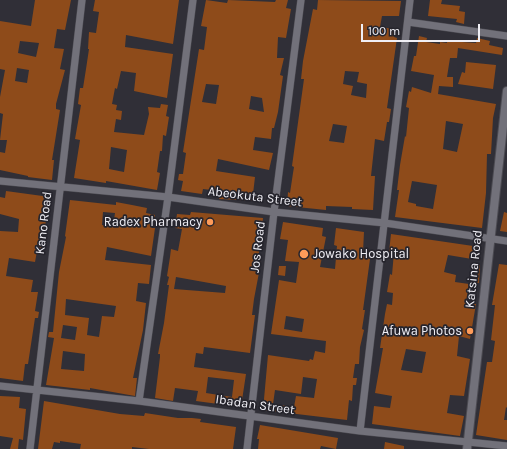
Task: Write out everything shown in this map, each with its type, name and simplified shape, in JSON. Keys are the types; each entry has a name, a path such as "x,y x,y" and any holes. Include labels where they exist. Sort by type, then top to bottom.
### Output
{"street":[{"name":"Kano Road","path":"30,449 82,0"},
{"path":"139,401 168,197 193,0"},
{"name":"Jos Road","path":"247,449 274,212 301,0"},
{"path":"360,431 410,0"},
{"path":"408,22 507,36"},
{"name":"Katsina Road","path":"467,446 507,91"},
{"name":"Abeokuta Street","path":"0,181 168,197 274,212 385,223 490,239 507,240"},
{"name":"Ibadan Street","path":"0,386 139,401 467,446 507,446"}],"building":[{"path":"35,0 71,0 65,30 57,29 54,48 64,49 60,69 65,70 56,104 56,109 60,110 52,160 54,160 52,180 28,177 0,170 0,152 5,153 7,140 0,140 3,114 0,113 0,97 5,70 0,69 0,21 31,26","holes":["20,41 39,43 36,57 18,53","17,68 29,70 27,83 15,81"]},
{"path":"95,0 179,0 173,44 126,35 125,47 173,54 167,98 134,91 136,73 121,71 117,89 115,88 112,104 117,105 116,110 122,111 121,120 116,119 114,132 144,135 149,114 148,107 160,108 161,104 168,105 166,116 169,117 166,136 163,135 162,151 160,151 157,172 160,173 157,190 106,181 106,183 74,178 80,140 75,139 81,105 78,104 80,88 83,88 89,49 89,32 96,33 99,12 93,11","holes":["111,147 127,150 124,172 109,169"]},
{"path":"206,0 227,3 228,0 275,2 276,0 288,0 286,8 291,9 286,38 278,37 277,58 284,58 280,75 283,76 278,112 274,128 272,128 271,139 255,137 253,150 273,153 269,170 218,159 216,171 255,177 253,194 259,194 259,201 219,199 220,191 203,189 202,194 181,191 183,181 178,180 179,174 183,174 186,153 183,152 199,49 204,50 207,27 201,26","holes":["206,84 219,85 216,104 202,102","251,96 262,98 264,112 249,109"]},
{"path":"318,0 401,1 399,16 382,16 380,27 395,29 394,37 397,38 387,108 391,109 389,122 387,122 384,141 375,139 371,176 375,176 373,210 352,209 352,207 326,206 326,210 287,206 288,192 290,193 294,167 292,166 304,79 301,79 303,61 313,9 317,10","holes":["345,71 359,72 357,82 367,84 366,98 351,95 353,86 343,84","333,124 347,126 344,143 329,141"]},
{"path":"430,0 442,0 441,4 460,6 459,11 465,12 464,24 456,22 457,19 428,16"},
{"path":"419,36 427,38 426,42 440,44 440,42 447,43 447,41 476,43 477,38 490,41 489,45 503,48 502,55 458,48 457,58 450,58 447,77 453,77 453,87 439,86 438,94 496,104 493,118 491,154 487,154 486,193 482,228 395,217 399,190 397,190 400,165 405,136 406,137 409,108 406,107 409,91 411,92 412,87 431,93 434,75 411,71 414,56 416,56","holes":["446,121 463,124 457,152 443,149","412,181 437,185 433,209 416,206 416,204 408,202"]},
{"path":"466,62 496,65 493,89 458,84 462,72 465,73"},
{"path":"6,191 50,197 41,251 37,251 35,262 9,258 6,276 33,280 31,292 38,292 35,311 39,312 38,318 35,318 28,364 25,364 23,381 0,378 0,231 18,232 19,219 0,214 0,197 5,198"},
{"path":"70,200 116,205 116,202 147,208 146,213 155,215 152,228 155,228 151,256 107,247 105,260 151,265 149,284 138,283 136,301 146,303 143,330 133,378 137,378 135,396 90,388 90,390 46,385 54,338 48,337 49,332 53,332 59,272","holes":["103,212 115,213 113,227 102,225","66,299 116,306 114,317 102,316 99,337 87,335 89,318 65,315","63,325 77,327 75,340 61,338","63,351 85,354 84,371 61,369"]},
{"path":"191,212 263,218 258,261 261,262 252,315 255,315 250,353 204,347 203,354 196,353 194,367 246,374 241,407 196,401 198,391 175,388 173,401 155,398 160,357 160,354 158,354 169,285 167,285 169,277 167,276 171,249 178,251 182,229 175,228 177,214 190,215","holes":["176,277 226,286 225,293 174,289","208,377 234,380 232,397 206,393"]},
{"path":"504,212 507,213 507,232 500,231"},
{"path":"283,222 323,228 322,236 326,237 320,267 335,269 337,246 334,245 336,228 364,232 363,252 366,253 365,257 370,259 363,310 365,310 362,329 364,330 360,347 359,364 355,364 353,378 357,378 356,385 353,385 352,401 349,400 347,420 263,410 268,355 309,361 310,359 313,360 315,351 325,353 326,341 271,334 279,280 296,283 299,262 285,261 288,240 280,239","holes":["286,316 304,319 302,332 284,329","303,377 317,379 314,398 296,396 294,407 273,404 275,390 301,394"]},
{"path":"391,234 480,247 478,260 448,255 444,272 456,275 455,282 469,284 466,302 476,304 470,339 459,336 457,356 470,359 464,396 450,395 447,413 464,416 460,436 372,424 374,406 390,408 392,396 375,393 383,348 380,348 385,314 387,304 392,305 393,293 387,292 390,274 392,275 394,252 389,252","holes":["406,349 426,352 422,373 401,370"]},
{"path":"499,264 507,265 507,408 506,407 504,420 507,420 507,440 476,435 487,362 492,362 495,341 491,340 495,305 492,305"},
{"path":"473,265 480,265 479,283 472,282"},
{"path":"279,266 286,266 285,276 278,275"},
{"path":"0,396 20,397 19,408 26,409 23,440 19,439 18,449 10,449 13,438 0,436"},
{"path":"44,401 120,414 144,416 145,413 178,418 201,419 200,422 236,427 233,449 149,449 132,447 132,449 80,449 81,444 60,441 60,443 54,442 52,449 38,449"},
{"path":"260,425 338,438 336,449 321,446 320,449 258,449 259,439 257,439"},
{"path":"385,442 404,446 404,449 384,449"}],"place":[{"name":"Radex Pharmacy","path":"210,222"},
{"name":"Jowako Hospital","path":"304,254"},
{"name":"Afuwa Photos","path":"470,331"}]}
